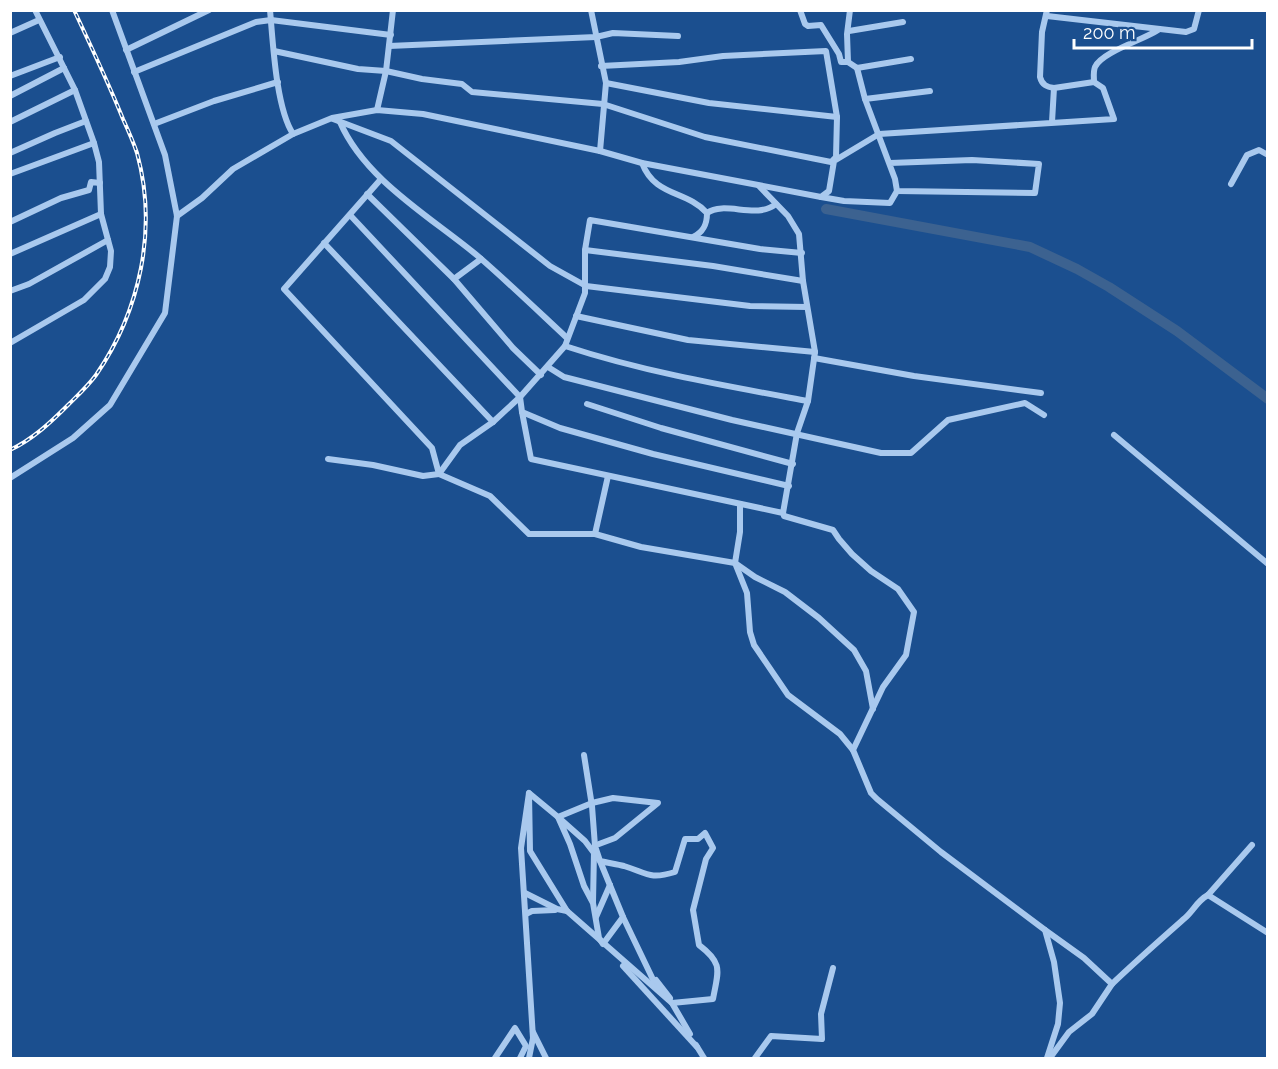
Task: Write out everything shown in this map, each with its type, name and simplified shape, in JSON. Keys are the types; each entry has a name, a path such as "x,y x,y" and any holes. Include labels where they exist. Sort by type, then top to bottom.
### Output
{"street":[{"path":"10,343 84,300 105,279 110,267 111,251 101,214 99,162 94,143 75,90 35,10"},
{"path":"10,478 73,438 110,405 165,313 177,216 165,155 112,10"},
{"path":"126,50 209,10"},
{"path":"270,10 278,82 288,126 293,134"},
{"path":"591,10 606,83 600,151"},
{"path":"177,216 202,198 233,169 293,134 332,118 377,110 423,114 600,151 642,163 820,198 890,203 897,191 890,163 865,99 857,68 848,62 841,62 827,31 821,26 805,24 800,10"},
{"path":"848,62 847,34 850,10"},
{"path":"274,51 358,69 386,71 422,79 462,84 472,92 603,104 705,137 831,162 879,134 1114,119 1103,88 1094,82 1054,88 1047,87 1041,82 1042,32 1047,13 1158,30 1186,32 1194,29 1199,10"},
{"path":"377,110 386,71 391,35 391,11"},
{"path":"10,33 39,20"},
{"path":"135,72 256,22 271,20 391,35"},
{"path":"849,31 903,22"},
{"path":"1094,82 1096,64 1105,57 1158,30"},
{"path":"389,46 596,37 613,33 678,36"},
{"path":"601,66 679,62 723,56 826,51 837,117 829,191 820,198"},
{"path":"10,76 60,57"},
{"path":"857,68 911,59"},
{"path":"10,96 64,68"},
{"path":"154,124 203,105 278,82"},
{"path":"606,83 709,103 837,117"},
{"path":"1052,122 1054,88"},
{"path":"10,122 75,90"},
{"path":"865,99 930,91"},
{"path":"332,118 391,141 550,266 586,286 750,306 807,307"},
{"path":"10,153 86,122"},
{"path":"340,122 354,149 381,179 481,259 567,338"},
{"path":"10,174 94,143"},
{"path":"1231,184 1247,155 1259,150 1268,155"},
{"path":"890,163 972,160 1039,164 1035,193 897,191"},
{"path":"642,163 647,175 657,186 697,204 707,213 707,221 702,231 693,237"},
{"path":"381,179 284,289 432,448 439,474"},
{"path":"10,222 61,198 89,190 91,182 100,183"},
{"path":"758,185 788,216 799,234 803,281 814,355 808,401 797,433 783,513"},
{"path":"367,194 454,279 513,348 541,375"},
{"path":"707,213 714,209 757,211 776,204"},
{"path":"10,254 101,214"},
{"path":"350,215 520,397 531,459 783,513 784,516 834,530 839,539 871,571 898,589 914,612 906,655 883,687 853,750"},
{"path":"439,474 460,445 492,422 520,397 565,346 585,293 585,250 590,220 760,249 802,253"},
{"path":"10,291 29,284 108,240"},
{"path":"324,243 492,422"},
{"path":"585,250 713,266 803,281"},
{"path":"454,279 481,259"},
{"path":"576,316 688,340 814,355 914,376 1041,393"},
{"path":"565,346 638,368 808,401"},
{"path":"548,367 564,377 712,415 881,453 911,453 948,420 1025,403 1044,415"},
{"path":"587,404 696,438 793,464"},
{"path":"522,412 560,428 653,454 789,486"},
{"path":"1114,435 1268,564"},
{"path":"328,459 373,465 423,476 439,474 489,496 529,534 595,534 641,547 735,563 755,577 785,592 819,618 854,650 866,671 873,711"},
{"path":"595,534 608,476"},
{"path":"740,504 740,532 735,563 747,593 750,632 754,645 788,695 840,734 853,750 871,793 876,799 940,852 1084,958 1112,984"},
{"path":"584,755 592,802 595,846 623,917 659,992"},
{"path":"525,893 564,910 673,1003 713,999 719,969 711,954 699,945 693,910 706,859 713,848 705,833 698,839 685,839 675,872 662,876 649,876 624,866 600,861 571,828 529,793"},
{"path":"529,793 521,848 533,1032 530,1059"},
{"path":"529,793 530,851 564,910"},
{"path":"558,817 592,802 613,798 658,803 615,838 599,844"},
{"path":"558,817 584,886 593,903"},
{"path":"1048,1059 1069,1032 1092,1014 1112,984 1188,915 1199,899 1208,895 1252,844"},
{"path":"594,852 593,903 599,938 697,1047"},
{"path":"596,918 610,885"},
{"path":"1208,895 1268,933"},
{"path":"526,914 542,909 564,910"},
{"path":"604,945 623,917"},
{"path":"1045,930 1054,962 1060,1003 1058,1024 1048,1059"},
{"path":"755,1059 771,1036 822,1040 822,1014 833,968"},
{"path":"648,970 673,1003 704,1059"},
{"path":"495,1059 515,1028 526,1046 520,1059"},
{"path":"533,1032 541,1044 546,1059"}],"waterway":[{"path":"826,209 1030,247 1109,287 1177,331 1268,399"}],"railway":[{"path":"10,450 34,436 48,424 96,375 124,324 141,268 146,211 137,153 74,10"}]}
